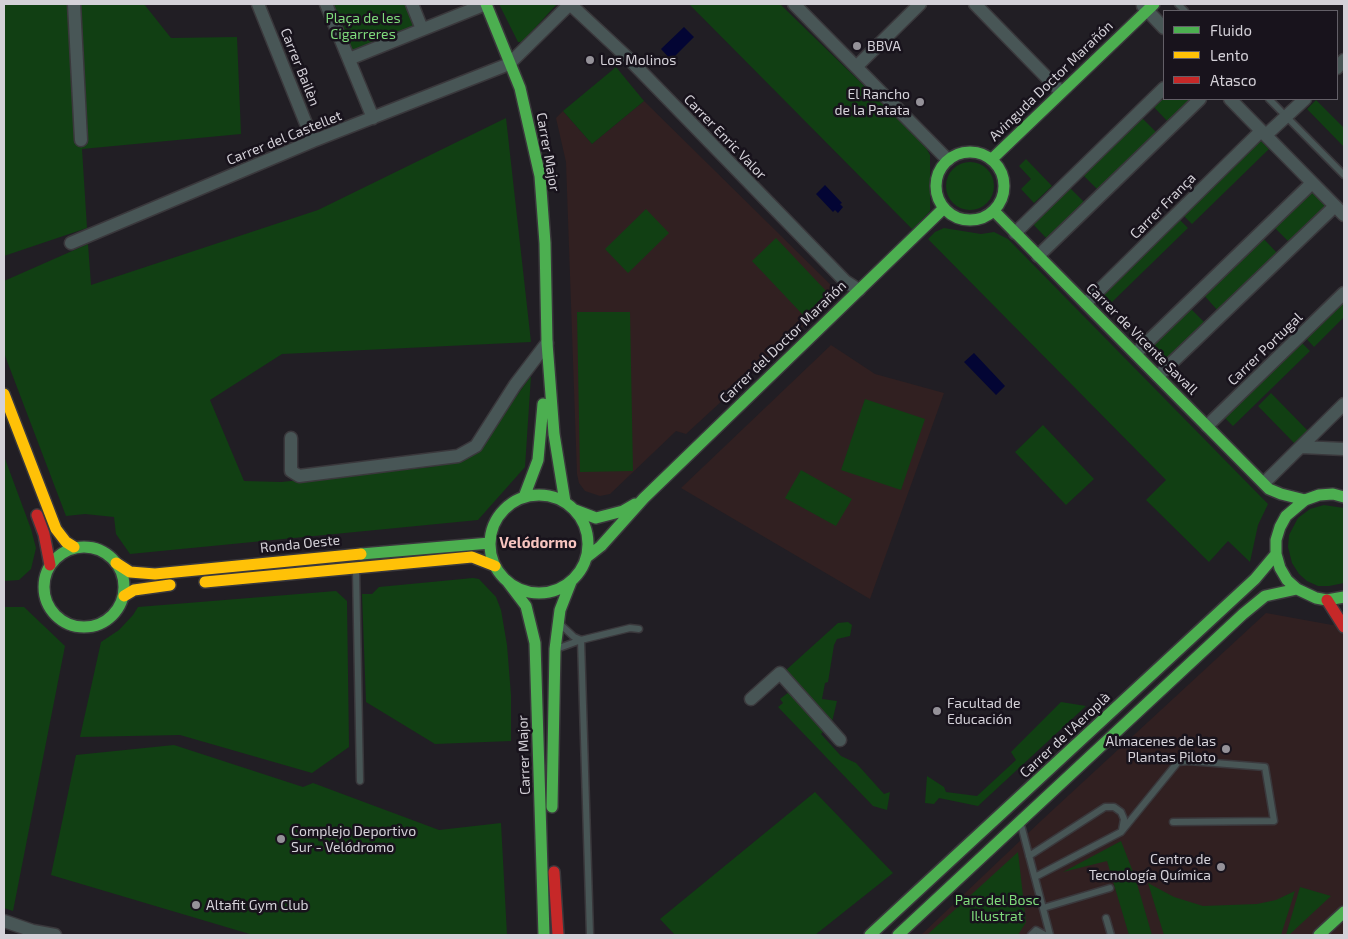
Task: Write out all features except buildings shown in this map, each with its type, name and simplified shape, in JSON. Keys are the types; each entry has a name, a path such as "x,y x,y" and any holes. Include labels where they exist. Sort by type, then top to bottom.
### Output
{"main road":[{"name":"Carrer Major","path":"486,4 520,88 540,176 545,243 547,343 554,434 565,502"},
{"name":"Avinguda Doctor Marañón","path":"992,159 1147,6"},
{"path":"971,152 992,159 1003,176 1005,189 1001,202 994,211 980,219 962,220 953,216 944,208 939,200 936,188 938,174 948,160 961,153 971,152"},
{"name":"Carrer del Doctor Marañón","path":"644,498 944,208"},
{"name":"Carrer de Vicente Savall","path":"994,211 1267,486"},
{"name":"Carrer Major","path":"524,497 538,460 547,343"},
{"path":"4,394 56,529 66,542 74,547"},
{"path":"1267,486 1281,494 1305,500"},
{"path":"1267,486 1275,506 1280,527"},
{"path":"1344,497 1333,494 1318,495 1305,500 1294,507 1286,516 1276,540 1276,554 1280,568 1287,580 1297,589 1316,598 1327,600 1344,597"},
{"path":"539,495 554,497 565,502 575,510 585,525 589,543 584,564 571,582 555,591 540,593 523,590 507,581 495,566 490,552 490,543 496,521 506,508 524,497 539,495"},
{"path":"575,510 596,518 604,517 623,511 644,498"},
{"path":"587,557 601,546 644,498"},
{"path":"34,507 44,534 50,565"},
{"name":"Ronda Oeste","path":"74,547 86,546 96,548 108,554 116,563 130,572 155,574 348,554 490,543"},
{"path":"74,547 66,551 50,565 43,589 46,602 57,618 68,625 82,628 100,625 115,614 124,596 123,578 116,563"},
{"name":"Carrer de l'Aeroplà","path":"870,935 1255,579 1276,554"},
{"name":"Ronda Oeste","path":"124,596 134,590 190,583 472,557 495,566"},
{"name":"Carrer Major","path":"507,581 526,606 536,643 544,935"},
{"name":"Carrer Major","path":"558,935 552,832 555,649 560,610 571,582"},
{"path":"898,935 1243,614 1265,596 1297,589"},
{"path":"1327,600 1344,627"},
{"path":"1319,935 1344,912"}],"street":[{"path":"74,4 81,140"},
{"name":"Carrer Bailèn","path":"260,4 313,141"},
{"path":"326,4 373,118"},
{"path":"412,4 422,29"},
{"path":"349,59 486,4"},
{"path":"509,64 570,4"},
{"name":"Carrer Enric Valor","path":"570,4 629,59 845,281 859,290"},
{"path":"794,4 948,160"},
{"path":"856,67 920,4"},
{"path":"975,4 1061,92"},
{"path":"1147,6 1163,25"},
{"name":"Carrer del Castellet","path":"71,243 313,141 509,64"},
{"path":"1015,233 1163,89"},
{"path":"1038,256 1199,100"},
{"path":"1158,376 1340,210 1231,100"},
{"name":"Carrer França","path":"1086,303 1263,133 1286,117 1304,100"},
{"path":"1136,353 1312,183"},
{"name":"Carrer Portugal","path":"1207,426 1344,293"},
{"path":"291,438 290,471 299,476 458,456 476,446 515,385 547,343"},
{"path":"1267,486 1301,447 1344,404"},
{"path":"1301,447 1344,450"},
{"path":"751,699 780,672 840,740"},
{"path":"4,921 33,931 55,935"}],"lane":[{"path":"1269,100 1344,175"},
{"path":"356,568 360,781"},
{"path":"558,623 574,637 581,640"},
{"path":"555,649 581,640 630,628 639,629"},
{"path":"581,640 590,935"},
{"path":"1035,878 1121,832 1178,762 1189,761 1265,767 1274,821 1173,822"},
{"path":"1029,856 1106,807 1114,807 1121,812 1124,819 1121,832"},
{"path":"1020,821 1050,935"},
{"path":"1043,908 1110,888"},
{"path":"1106,918 1111,935"},
{"path":"1031,935 1036,930 1045,935"}],"shaded area":[{"path":"684,27 694,37 671,60 661,49"},
{"path":"644,101 839,293 686,434 676,431 610,494 600,496 585,491 579,483 577,474 566,162 556,118 563,111 592,144"},
{"path":"825,185 842,203 840,204 843,207 838,213 835,210 833,212 816,194"},
{"path":"831,345 875,374 944,393 870,599 681,488"},
{"path":"974,353 1005,386 996,395 964,362"},
{"path":"1266,613 1332,625 1344,620 1344,935 921,935 1043,819"}],"green space":[{"path":"4,4 144,4 171,38 237,37 241,134 82,149 87,228 4,256"},
{"name":"Plaça de les Cigarreres","path":"330,4 410,4 419,27 351,55"},
{"path":"499,4 557,4 522,42 518,42"},
{"path":"689,4 780,4 924,144 930,155 930,211 913,230"},
{"path":"616,67 644,101 592,144 563,111"},
{"path":"1163,95 1163,100 1193,100 1169,123 1153,106"},
{"path":"1316,100 1344,128 1344,147 1307,109"},
{"path":"1141,117 1157,133 1098,190 1082,174"},
{"path":"506,118 531,342 282,354 210,400 244,481 281,482 432,467 474,455 531,376 525,467 478,520 130,554 116,534 114,517 85,514 66,516 4,353 4,281 88,244 91,285 318,210"},
{"path":"1258,138 1269,149 1192,224 1181,213"},
{"path":"1026,159 1052,186 1034,203 1021,189 1031,179 1019,166"},
{"path":"965,162 975,162 984,166 990,172 993,177 993,195 984,206 975,210 965,210 956,206 950,200 946,191 946,181 950,172 956,166"},
{"path":"1068,186 1085,203 1047,239 1031,222"},
{"path":"1311,190 1327,207 1290,243 1273,226"},
{"path":"646,209 669,233 628,273 605,249"},
{"path":"1177,217 1188,228 1111,303 1100,292"},
{"path":"944,228 981,234 994,232 1008,239 1268,504 1258,525 1250,562 1228,541 1209,562 1146,500 1166,480 928,239 935,232"},
{"path":"1262,237 1278,254 1218,311 1203,294"},
{"path":"776,238 828,293 804,316 752,261"},
{"path":"1344,296 1344,317 1314,347 1303,335"},
{"path":"1189,307 1206,324 1168,360 1152,343"},
{"path":"577,312 630,312 633,471 580,472"},
{"path":"1299,340 1310,351 1233,426 1222,415"},
{"path":"1271,393 1309,432 1296,445 1258,406"},
{"path":"865,399 925,419 901,490 841,470"},
{"path":"1043,425 1094,479 1066,505 1015,452"},
{"path":"4,456 31,529 36,548 31,569 19,580 4,581"},
{"path":"801,470 852,499 836,526 785,498"},
{"path":"1324,505 1344,508 1344,583 1318,586 1307,581 1299,574 1292,563 1288,547 1289,535 1298,518 1310,509"},
{"path":"479,579 496,597 501,610 507,645 511,695 511,741 435,744 366,702 362,594 372,594 379,587"},
{"path":"336,591 347,601 349,747 312,773 180,735 80,737 101,642 119,630 138,607"},
{"path":"4,607 24,607 65,646 13,911 4,908"},
{"path":"848,622 852,625 850,636 837,639 834,645 828,682 825,683 822,699 837,701 832,722 785,671 838,623"},
{"path":"789,692 825,730 821,734 841,756 856,763 884,794 890,792 887,810 873,806 778,707 783,703 780,699"},
{"path":"1061,702 1086,706 978,806 939,798 934,804 925,803 927,776 944,787 946,792 977,796 1016,760 1011,752"},
{"name":"Complejo Deportivo Sur - Velódromo","path":"174,745 303,787 313,783 439,830 501,823 507,935 253,935 51,875 76,755"},
{"path":"815,792 893,873 815,935 675,935 660,919"},
{"path":"1121,841 1135,877 1152,935 1129,935 1107,861 1063,872"},
{"name":"Parc del Bosc Il·lustrat","path":"1018,852 1026,922 1018,935 927,935"},
{"path":"1148,883 1174,897 1203,906 1257,904 1276,900 1295,891 1281,935 1164,935"},
{"path":"1300,887 1331,896 1289,935 1286,935"}],"traffic: fast":[{"path":"486,4 520,88 540,176 545,243 547,343 554,434 565,502"},
{"path":"992,159 1154,4"},
{"path":"970,152 983,155 994,162 1001,173 1004,186 1001,199 994,210 983,217 970,220 957,217 946,210 939,199 936,186 939,173 946,162 957,155 970,152"},
{"path":"587,557 601,546 644,498 944,208"},
{"path":"994,211 1269,489 1305,500"},
{"path":"524,497 538,460 543,404"},
{"path":"1344,497 1333,494 1319,495 1305,500 1286,516 1276,540 1276,554 1280,568 1287,580 1297,589 1316,598 1327,600 1344,597"},
{"path":"539,495 558,499 574,509 584,525 588,544 584,563 574,579 558,589 539,593 520,589 504,579 494,563 490,544 494,525 504,509 520,499 539,495"},
{"path":"575,510 596,518 623,511 635,504"},
{"path":"361,554 490,543"},
{"path":"76,547 92,547 106,554 117,565 124,579 124,587 124,595 121,602 106,620 92,627 76,627 62,620 51,609 44,595 44,579 51,565 62,554 76,547"},
{"path":"870,935 1255,579 1276,554"},
{"path":"507,581 526,606 535,643 544,935"},
{"path":"552,807 555,649 560,610 571,582"},
{"path":"898,935 1243,614 1265,596 1297,589"},
{"path":"1319,935 1344,912"}],"traffic: slow":[{"path":"4,394 56,529 66,542 74,547"},
{"path":"116,563 130,572 155,574 361,554"},
{"path":"205,582 472,557 495,566"},
{"path":"124,596 134,590 170,585"}],"traffic: jam":[{"path":"37,515 44,534 50,565"},
{"path":"1327,600 1344,627"},
{"path":"554,872 558,935"}],"place":[{"name":"BBVA","path":"857,46"},
{"name":"Los Molinos","path":"590,60"},
{"name":"El Rancho de la Patata","path":"920,102"},
{"name":"Facultad de Educación","path":"937,711"},
{"name":"Almacenes de las Plantas Piloto","path":"1226,749"},
{"name":"Complejo Deportivo Sur - Velódromo","path":"281,839"},
{"name":"Centro de Tecnología Química","path":"1221,867"},
{"name":"Altafit Gym Club","path":"196,905"}],"district":[{"name":"Velódormo","path":"538,543"}]}
